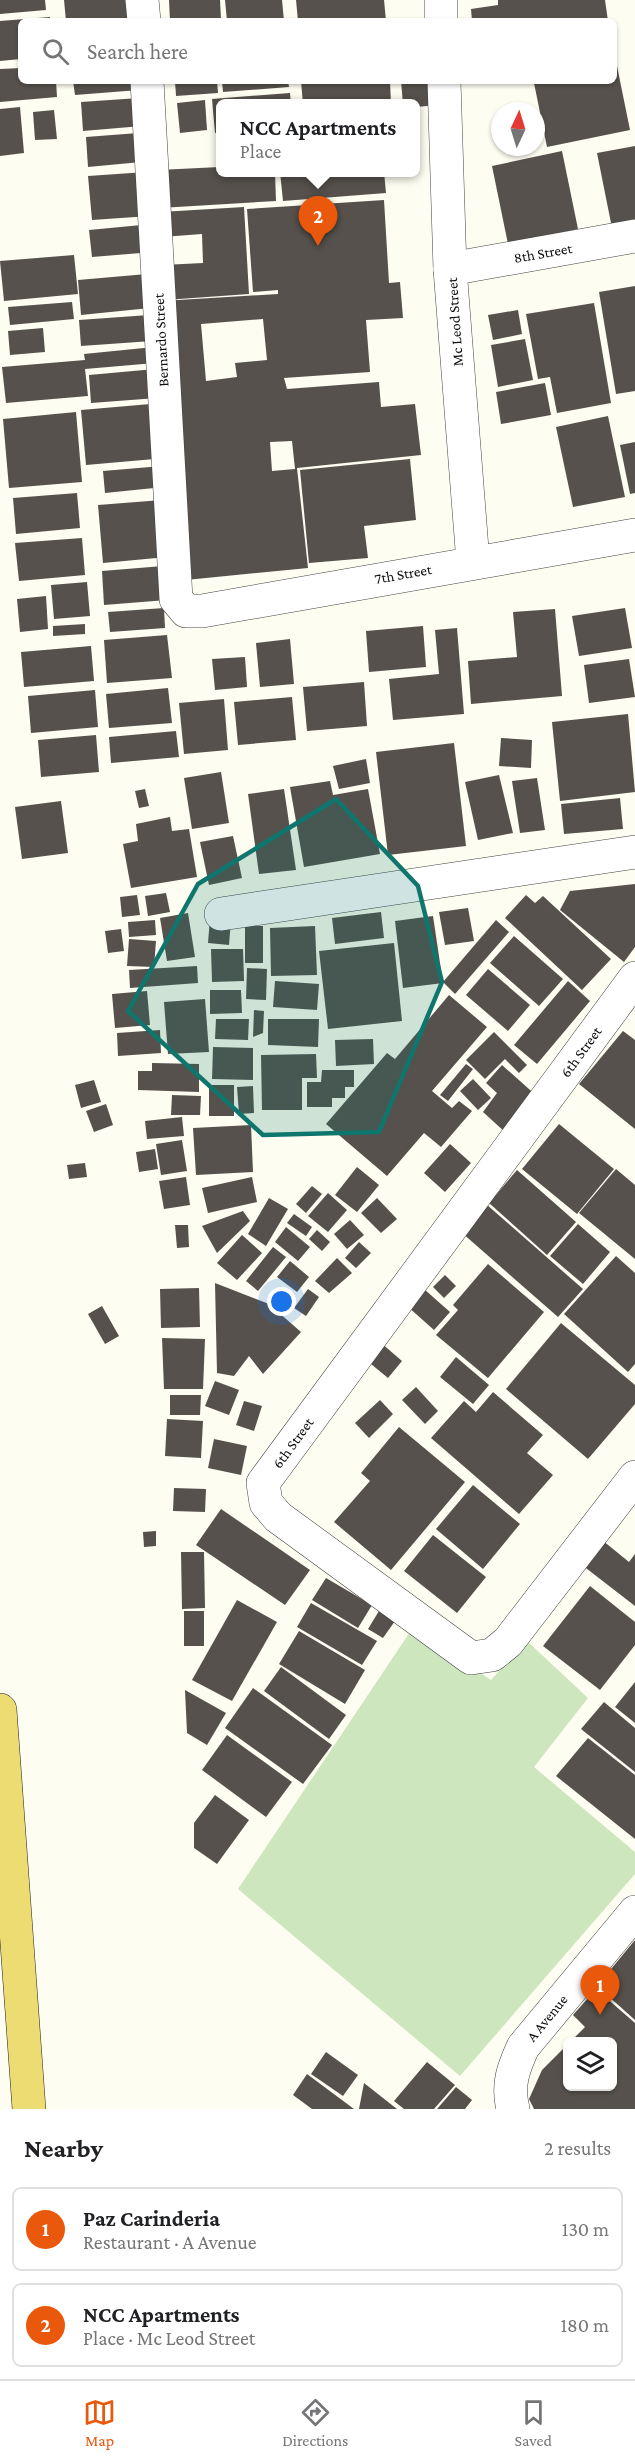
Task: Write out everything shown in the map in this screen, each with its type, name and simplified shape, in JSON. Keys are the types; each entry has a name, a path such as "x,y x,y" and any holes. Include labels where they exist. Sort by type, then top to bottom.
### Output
{"main road":[{"path":"0,1710 29,2109"}],"street":[{"path":"142,0 144,18"},
{"path":"441,0 441,18"},
{"name":"Bernardo Street","path":"147,84 176,599"},
{"name":"Mc Leod Street","path":"444,84 450,270 473,562"},
{"name":"8th Street","path":"450,270 635,236"},
{"name":"7th Street","path":"176,599 186,611 202,611 635,535"},
{"path":"221,914 635,852"},
{"name":"6th Street","path":"635,978 263,1483 266,1503 278,1517 471,1658 492,1655 508,1642 635,1477"},
{"name":"A Avenue","path":"513,2109 509,2092 513,2070 524,2047 635,1912"}],"highlighted area":[{"path":"336,799 418,886 442,982 379,1132 263,1135 128,1011 198,884"}],"green space":[{"path":"412,1629 491,1680 527,1641 588,1698 534,1767 635,1852 635,1874 460,2076 238,1889"}],"building":[{"path":"0,0 45,0 46,10 0,14"},
{"path":"64,0 130,0 132,18 66,18"},
{"path":"169,0 220,0 221,18 170,18"},
{"path":"225,0 282,0 284,18 227,18"},
{"path":"296,0 384,0 386,18 298,18"},
{"path":"498,0 605,0 608,18 472,18 471,9 498,5"},
{"path":"18,20 18,59 0,61 0,21"},
{"path":"617,66 630,130 547,147 545,102 538,102 534,84 617,84"},
{"path":"18,68 18,84 56,84 57,97 0,102 0,69"},
{"path":"73,84 138,84 139,90 75,95"},
{"path":"175,84 217,84 218,93 176,96"},
{"path":"222,84 288,84 289,87 223,92"},
{"path":"301,84 390,84 391,99 303,99"},
{"path":"401,84 435,84 437,105 420,107 420,99 403,99"},
{"path":"290,93 291,99 216,99 215,133 212,99"},
{"path":"139,98 142,126 83,131 81,102"},
{"path":"205,100 207,130 180,133 177,103"},
{"path":"20,107 24,153 0,156 0,109"},
{"path":"54,110 57,139 35,140 33,112"},
{"path":"138,133 141,162 88,167 86,137"},
{"path":"635,146 635,223 612,228 597,153"},
{"path":"562,151 578,229 508,244 492,166"},
{"path":"216,167 216,177 275,177 276,201 160,208 158,170"},
{"path":"146,172 150,216 92,220 88,176"},
{"path":"281,177 384,177 386,193 283,201"},
{"path":"384,200 389,283 400,282 403,318 366,320 370,372 284,378 287,389 379,382 381,407 415,404 421,455 297,468 308,568 186,580 162,301 278,294 278,290 253,292 247,209","holes":["263,319 267,360 235,363 237,377 206,381 201,324","292,441 295,469 272,471 270,442"]},
{"path":"244,207 249,294 165,300 163,265 203,263 202,234 162,237 161,212"},
{"path":"152,224 153,252 92,257 89,230"},
{"path":"74,255 78,294 4,301 0,261"},
{"path":"147,274 150,308 81,315 78,280"},
{"path":"635,286 635,391 616,394 599,292"},
{"path":"72,302 74,319 10,325 8,307"},
{"path":"594,303 611,403 557,413 550,377 538,379 526,314"},
{"path":"518,310 522,334 493,340 488,315"},
{"path":"149,315 152,341 81,346 79,320"},
{"path":"43,328 45,352 10,355 8,331"},
{"path":"525,339 533,380 498,387 491,345"},
{"path":"154,347 155,363 85,369 88,396 6,403 2,367 85,360 84,354"},
{"path":"155,369 157,398 91,403 89,375"},
{"path":"545,383 551,415 501,424 496,392"},
{"path":"162,403 166,458 86,465 81,410"},
{"path":"76,412 82,482 9,488 3,419"},
{"path":"608,416 625,497 573,507 556,427"},
{"path":"635,442 635,493 630,494 620,445"},
{"path":"410,459 416,520 364,526 368,558 309,563 300,470"},
{"path":"162,466 164,487 105,493 103,471"},
{"path":"77,493 80,528 16,534 13,498"},
{"path":"162,500 167,557 103,563 98,505"},
{"path":"82,538 85,575 19,581 15,543"},
{"path":"163,566 167,600 104,605 102,571"},
{"path":"87,582 90,616 54,619 51,585"},
{"path":"46,596 48,629 20,632 17,599"},
{"path":"164,608 165,628 110,632 108,612"},
{"path":"625,608 632,648 579,656 572,616"},
{"path":"555,609 562,696 471,704 468,661 517,657 513,612"},
{"path":"85,624 85,634 53,636 53,626"},
{"path":"423,626 426,667 369,672 366,631"},
{"path":"457,628 464,714 393,720 389,679 439,674 435,630"},
{"path":"167,635 172,678 107,683 104,640"},
{"path":"290,639 294,684 260,687 256,643"},
{"path":"91,646 94,681 24,687 21,652"},
{"path":"245,657 247,687 215,690 212,659"},
{"path":"629,659 635,697 589,703 584,665"},
{"path":"364,682 367,726 307,731 303,687"},
{"path":"168,688 172,723 109,728 106,694"},
{"path":"95,690 98,727 31,733 28,696"},
{"path":"292,697 296,740 238,745 234,702"},
{"path":"224,699 228,750 184,754 179,703"},
{"path":"628,714 635,792 560,801 552,722"},
{"path":"176,731 179,757 111,763 109,737"},
{"path":"96,735 99,772 41,777 38,740"},
{"path":"501,738 532,740 531,768 499,766"},
{"path":"454,743 466,846 388,855 376,752"},
{"path":"366,759 370,783 339,789 333,766"},
{"path":"221,772 229,823 192,829 184,778"},
{"path":"499,775 513,833 478,840 465,782"},
{"path":"537,778 545,830 520,833 512,781"},
{"path":"330,781 333,795 368,789 380,854 304,867 290,787"},
{"path":"145,789 149,806 139,808 135,791"},
{"path":"284,789 296,870 259,874 248,794"},
{"path":"620,798 623,829 564,834 561,804"},
{"path":"61,801 68,853 22,859 15,807"},
{"path":"170,817 172,831 189,829 197,877 131,888 123,844 138,841 136,824"},
{"path":"233,836 242,878 209,885 200,842"},
{"path":"635,884 635,947 624,962 560,910 570,891"},
{"path":"166,893 170,912 148,916 145,896"},
{"path":"137,895 140,915 122,917 120,897"},
{"path":"526,895 535,903 543,896 611,959 582,990 505,918"},
{"path":"468,908 474,941 445,945 439,912"},
{"path":"381,912 384,938 335,944 332,918"},
{"path":"188,913 195,957 167,961 160,918"},
{"path":"433,916 443,983 403,988 395,921"},
{"path":"210,918 231,920 229,945 208,943"},
{"path":"155,920 156,935 129,937 128,922"},
{"path":"496,920 509,932 455,994 443,982"},
{"path":"245,926 263,926 263,963 245,963"},
{"path":"315,926 317,975 271,976 270,928"},
{"path":"121,929 124,951 108,953 105,931"},
{"path":"514,936 563,979 539,1006 490,963"},
{"path":"129,939 156,941 154,967 127,966"},
{"path":"394,943 402,1021 328,1029 319,951"},
{"path":"211,949 243,949 244,981 212,982"},
{"path":"197,966 198,983 130,988 129,970"},
{"path":"247,968 267,969 266,1000 246,999"},
{"path":"488,969 530,1005 508,1031 466,995"},
{"path":"275,981 319,984 317,1010 273,1007"},
{"path":"568,981 590,1001 537,1064 514,1045"},
{"path":"210,990 241,990 242,1013 210,1014"},
{"path":"147,991 150,1025 115,1028 112,994"},
{"path":"449,995 487,1027 432,1091 452,1108 459,1101 472,1111 441,1147 424,1133 387,1176 326,1124 387,1053 395,1059"},
{"path":"205,999 209,1052 168,1054 164,1002"},
{"path":"254,1010 264,1011 263,1033 253,1037"},
{"path":"216,1019 249,1019 248,1040 215,1039"},
{"path":"268,1019 319,1019 318,1047 268,1045"},
{"path":"160,1030 161,1053 118,1056 117,1033"},
{"path":"623,1031 635,1040 635,1129 579,1084"},
{"path":"494,1032 527,1065 519,1073 505,1059 485,1079 466,1060"},
{"path":"373,1039 374,1064 336,1066 335,1040"},
{"path":"213,1047 253,1048 253,1080 212,1079"},
{"path":"316,1054 317,1078 302,1078 302,1110 262,1110 261,1055"},
{"path":"152,1063 199,1064 199,1092 138,1090 138,1071 152,1071"},
{"path":"466,1064 473,1069 448,1101 440,1095"},
{"path":"502,1065 539,1098 506,1133 483,1112 497,1093 486,1083"},
{"path":"322,1070 354,1070 354,1087 345,1087 345,1098 332,1098 332,1107 307,1107 307,1082 321,1082"},
{"path":"473,1079 491,1098 478,1110 460,1091"},
{"path":"94,1080 101,1102 81,1108 75,1085"},
{"path":"209,1085 234,1085 234,1116 209,1116"},
{"path":"253,1086 254,1113 239,1114 237,1087"},
{"path":"172,1095 201,1096 200,1115 171,1115"},
{"path":"106,1104 113,1125 94,1132 86,1111"},
{"path":"182,1117 184,1136 147,1139 145,1121"},
{"path":"559,1124 614,1169 577,1214 522,1169"},
{"path":"251,1125 253,1172 196,1175 193,1128"},
{"path":"182,1140 187,1171 161,1175 156,1144"},
{"path":"450,1144 471,1163 445,1192 424,1173"},
{"path":"155,1149 158,1169 139,1172 136,1152"},
{"path":"85,1163 87,1177 69,1179 67,1165"},
{"path":"357,1167 379,1185 357,1212 335,1195"},
{"path":"616,1169 635,1185 635,1259 579,1213"},
{"path":"517,1170 576,1222 547,1255 489,1203"},
{"path":"186,1177 190,1205 164,1209 159,1181"},
{"path":"252,1177 257,1202 208,1213 202,1188"},
{"path":"312,1186 322,1194 306,1213 296,1204"},
{"path":"328,1193 347,1210 328,1232 308,1216"},
{"path":"269,1198 288,1209 266,1246 248,1234"},
{"path":"377,1198 397,1219 381,1233 361,1213"},
{"path":"486,1204 583,1289 558,1317 461,1232"},
{"path":"243,1211 250,1221 217,1253 202,1226"},
{"path":"294,1214 312,1227 306,1236 287,1223"},
{"path":"350,1220 364,1235 347,1249 334,1234"},
{"path":"578,1224 610,1252 583,1284 550,1256"},
{"path":"175,1225 188,1225 189,1247 177,1248"},
{"path":"286,1227 310,1247 298,1261 275,1242"},
{"path":"317,1230 330,1242 322,1251 309,1239"},
{"path":"242,1235 262,1253 237,1280 217,1263"},
{"path":"359,1242 371,1253 356,1268 345,1258"},
{"path":"273,1247 286,1257 258,1291 246,1281"},
{"path":"616,1256 635,1273 635,1364 628,1372 564,1314"},
{"path":"337,1258 352,1273 329,1293 315,1281"},
{"path":"290,1261 309,1277 297,1292 277,1277"},
{"path":"488,1264 544,1312 488,1378 436,1335 458,1310 453,1305"},
{"path":"445,1275 456,1286 444,1298 433,1287"},
{"path":"215,1283 269,1304 301,1332 263,1374 249,1356 234,1376 217,1373"},
{"path":"199,1288 200,1327 161,1328 160,1289"},
{"path":"308,1289 319,1297 306,1316 294,1308"},
{"path":"424,1289 450,1312 434,1330 407,1306"},
{"path":"102,1306 119,1336 105,1344 88,1314"},
{"path":"561,1323 635,1385 635,1404 588,1459 506,1389"},
{"path":"162,1338 205,1339 203,1389 164,1389"},
{"path":"380,1342 402,1361 388,1378 365,1359"},
{"path":"456,1357 489,1385 473,1404 440,1377"},
{"path":"215,1381 239,1390 229,1415 205,1406"},
{"path":"416,1387 438,1411 425,1424 402,1400"},
{"path":"493,1392 543,1435 527,1453 553,1475 519,1514 431,1438 464,1401 476,1412"},
{"path":"170,1395 201,1395 200,1415 170,1415"},
{"path":"380,1400 393,1414 369,1438 355,1423"},
{"path":"244,1401 262,1406 254,1431 236,1425"},
{"path":"167,1419 203,1421 201,1458 165,1456"},
{"path":"399,1427 465,1482 391,1570 334,1522 370,1481 361,1473"},
{"path":"214,1439 247,1446 241,1475 208,1468"},
{"path":"473,1485 520,1524 483,1569 436,1529"},
{"path":"174,1488 206,1489 205,1512 173,1511"},
{"path":"221,1509 310,1570 285,1605 196,1545"},
{"path":"156,1531 156,1546 144,1547 143,1532"},
{"path":"433,1535 486,1577 457,1613 404,1571"},
{"path":"602,1540 629,1562 635,1554 635,1606 582,1565"},
{"path":"181,1552 204,1552 205,1608 182,1609"},
{"path":"326,1578 372,1605 358,1628 312,1600"},
{"path":"590,1586 635,1622 635,1645 600,1690 543,1646"},
{"path":"237,1600 277,1622 232,1701 192,1680"},
{"path":"311,1603 377,1641 362,1665 297,1627"},
{"path":"184,1611 204,1611 204,1646 184,1646"},
{"path":"379,1611 395,1621 383,1638 368,1629"},
{"path":"299,1631 365,1670 345,1704 279,1664"},
{"path":"281,1667 346,1715 329,1739 264,1691"},
{"path":"635,1682 635,1723 615,1707"},
{"path":"253,1688 332,1745 303,1784 225,1728"},
{"path":"185,1690 226,1713 207,1745 187,1733"},
{"path":"604,1702 635,1728 635,1772 581,1729"},
{"path":"227,1735 292,1782 266,1817 202,1770"},
{"path":"588,1738 635,1775 635,1839 556,1776"},
{"path":"215,1795 249,1820 217,1864 194,1848 194,1823"},
{"path":"635,1940 635,2020 597,1986"},
{"path":"596,1989 635,2023 635,2109 534,2109 529,2099 542,2070 563,2049 563,2091 617,2091 617,2037 575,2037 585,2027 573,2015"},
{"path":"326,2052 358,2075 343,2096 311,2074"},
{"path":"427,2062 455,2085 434,2109 404,2109 394,2101"},
{"path":"307,2074 354,2109 312,2109 293,2095"},
{"path":"364,2083 397,2109 359,2109"},
{"path":"456,2087 472,2100 465,2109 437,2109"}],"place":[{"name":"NCC Apartments","path":"318,246"},
{"name":"Paz Carinderia","path":"600,2015"}]}
